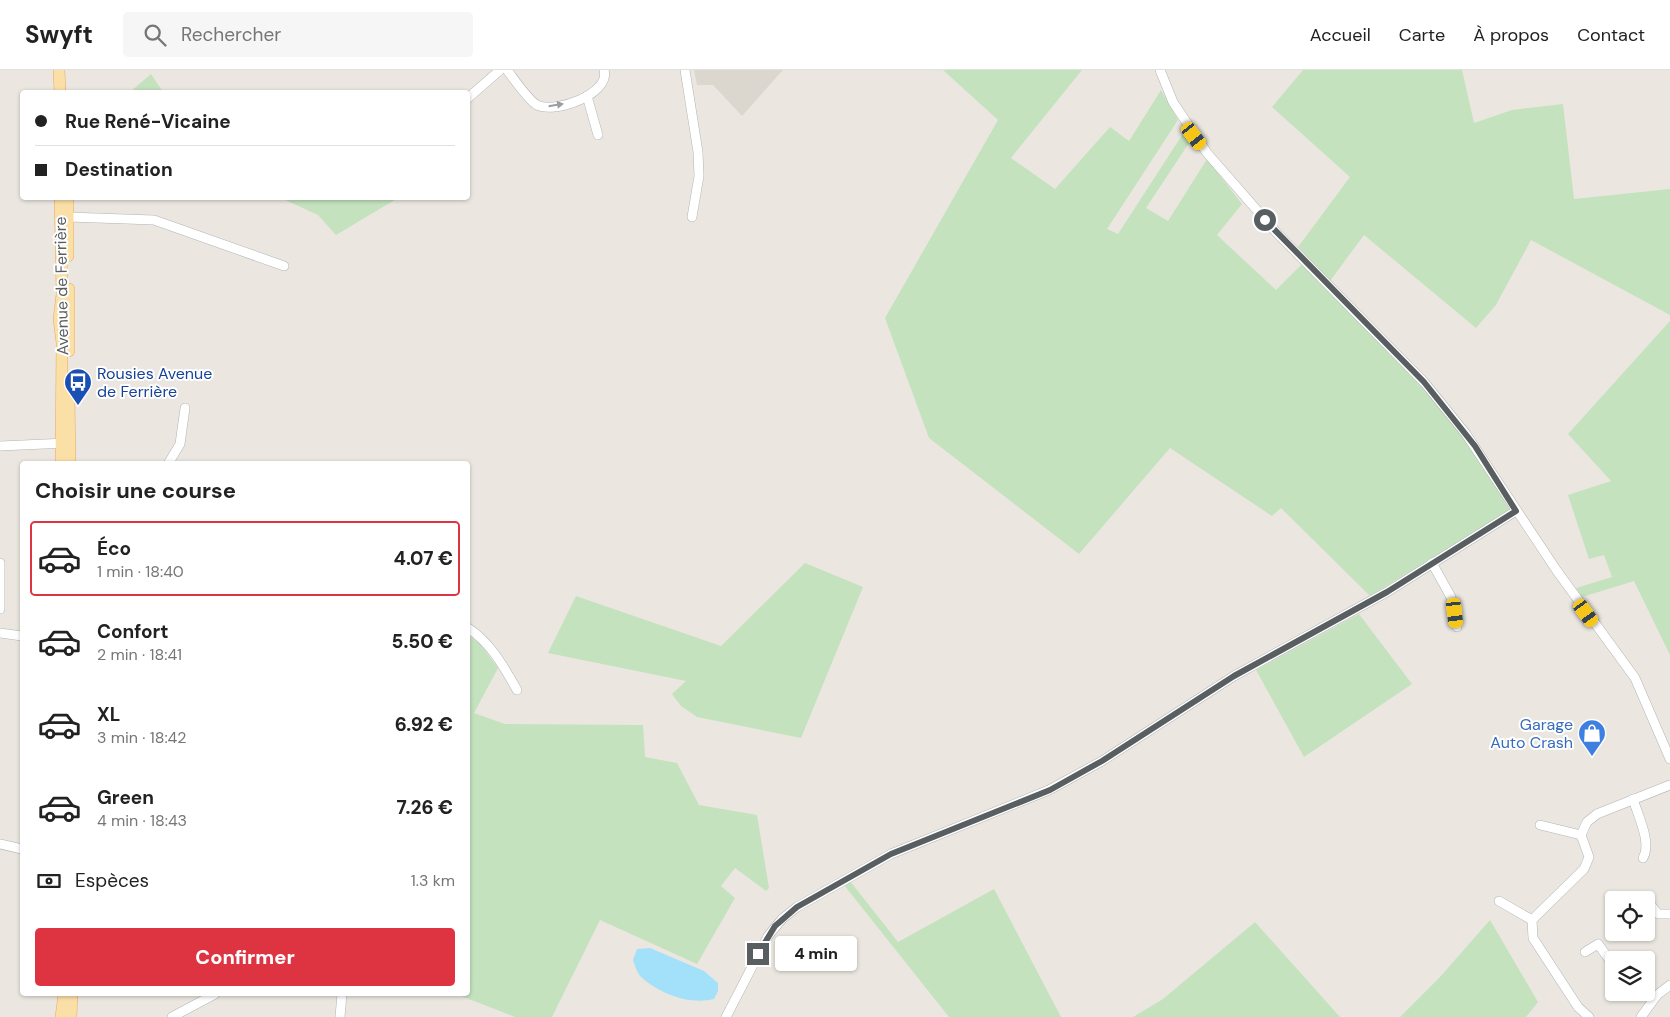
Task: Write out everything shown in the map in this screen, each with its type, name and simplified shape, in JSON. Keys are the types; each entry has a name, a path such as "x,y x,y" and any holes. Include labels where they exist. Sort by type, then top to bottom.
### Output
{"main road":[{"path":"59,70 60,90"},
{"path":"67,70 67,90"},
{"name":"Avenue de Ferrière","path":"60,200 64,217 66,441 69,461"},
{"name":"Avenue de Ferrière","path":"64,217 68,200"},
{"name":"Avenue de Ferrière","path":"62,461 66,441"},
{"path":"64,996 61,1017 70,1017 72,996"}],"street":[{"path":"470,96 500,70"},
{"path":"507,70 536,105 544,107 577,102 587,96 603,81 606,76 604,70"},
{"path":"685,70 698,168 692,217"},
{"path":"1160,70 1173,102 1206,153 1294,251 1424,382 1475,446 1571,592 1635,678 1670,759"},
{"path":"587,96 598,135"},
{"path":"64,217 154,220 284,266"},
{"path":"170,461 180,444 185,408"},
{"path":"0,446 66,441"},
{"path":"726,1017 768,936 782,919 797,907 891,854 1050,790 1131,744 1234,676 1338,620 1516,511"},
{"path":"0,563 0,609"},
{"path":"1432,563 1451,597 1457,627"},
{"path":"470,629 477,634 494,653 517,690"},
{"path":"0,633 20,636"},
{"path":"1589,1017 1578,1007 1533,938 1532,920 1584,869 1589,857 1581,835 1586,822 1598,814 1670,785"},
{"path":"1633,799 1644,835 1646,852 1642,858"},
{"path":"1540,825 1581,835"},
{"path":"0,844 20,849"},
{"path":"1499,901 1532,920"},
{"path":"1655,910 1658,914 1670,914"},
{"path":"1585,952 1598,944 1605,954"},
{"path":"1655,998 1670,985"},
{"path":"172,1017 211,996"},
{"path":"340,1017 342,996"},
{"path":"1641,1017 1651,1001"}],"shaded area":[{"path":"694,70 783,70 742,116 713,85 697,85"}],"green space":[{"path":"943,70 1082,70 1011,158 1055,189 1110,127 1129,141 1161,90 1178,120 1107,229 1118,234 1186,129 1191,140 1146,208 1168,221 1207,159 1242,204 1217,235 1276,290 1302,264 1381,344 1438,406 1470,447 1510,510 1370,596 1281,508 1272,516 1170,448 1079,554 929,438 885,318 998,120"},
{"path":"1303,70 1462,70 1474,123 1512,110 1563,104 1574,199 1670,189 1670,315 1531,240 1496,305 1476,328 1364,235 1330,281 1298,247 1350,177 1272,107"},
{"path":"151,74 162,90 132,90"},
{"path":"285,200 395,200 336,235 318,215"},
{"path":"1670,321 1670,655 1634,581 1582,597 1576,588 1612,577 1604,555 1589,559 1568,495 1611,481 1568,434"},
{"path":"805,563 863,587 801,738 697,717 681,706 672,694 686,681 548,653 576,596 721,646"},
{"path":"1359,614 1412,684 1304,757 1256,670"},
{"path":"470,636 480,644 498,668 474,713 505,724 643,725 645,757 677,763 699,805 757,815 769,888 766,891 735,868 721,886 735,898 697,964 600,920 552,1017 515,1017 461,996 470,996"},
{"path":"850,881 898,942 994,889 1061,1017 949,1017 844,885"},
{"path":"1490,920 1538,1002 1526,1017 1400,1017 1440,977"},
{"path":"1255,922 1340,1017 1133,1017 1163,999"}],"water":[{"path":"650,948 704,971 718,983 718,991 714,999 695,1000 675,997 649,983 637,971 633,960 637,949"}],"place":[{"name":"Rousies Avenue de Ferrière","path":"78,406"},
{"name":"Garage Auto Crash","path":"1592,757"}],"route":[{"path":"758,954 775,926 797,907 891,854 959,825 1050,790 1131,744 1234,676 1387,592 1516,511 1475,446 1424,382 1305,263 1265,220"}]}
